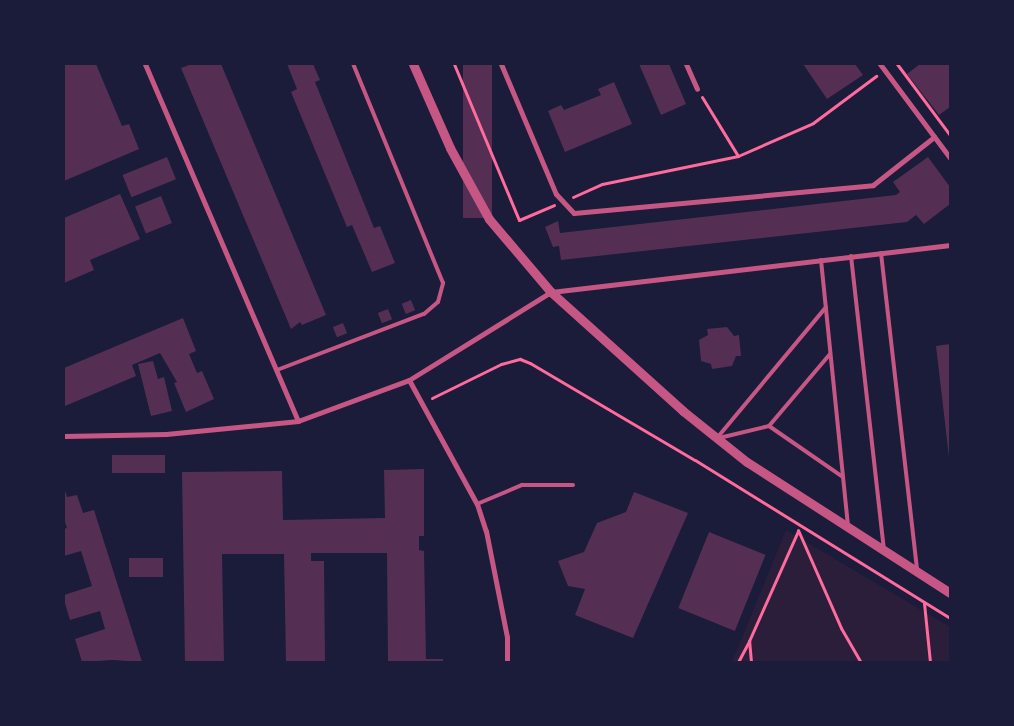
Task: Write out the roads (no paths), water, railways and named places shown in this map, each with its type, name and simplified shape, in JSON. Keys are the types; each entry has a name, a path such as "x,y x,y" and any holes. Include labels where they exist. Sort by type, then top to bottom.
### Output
{"street":[{"path":"145,64 298,421"},
{"path":"414,64 450,148 489,220 551,292 717,438 848,530 950,593"},
{"path":"501,64 562,202 574,213 874,185 934,137"},
{"path":"686,64 697,89"},
{"path":"880,64 950,158"},
{"path":"64,436 166,434 298,421 409,380 551,292 950,245"},
{"path":"409,380 476,504 497,577 506,638 507,662"}],"lane":[{"path":"277,370 424,314 438,302 443,283 353,64"},
{"path":"880,253 917,573"},
{"path":"852,256 884,552"},
{"path":"821,260 848,530"},
{"path":"717,438 826,307"},
{"path":"717,438 769,426 830,353"},
{"path":"769,426 843,477"},
{"path":"476,504 522,485 573,484"}]}
